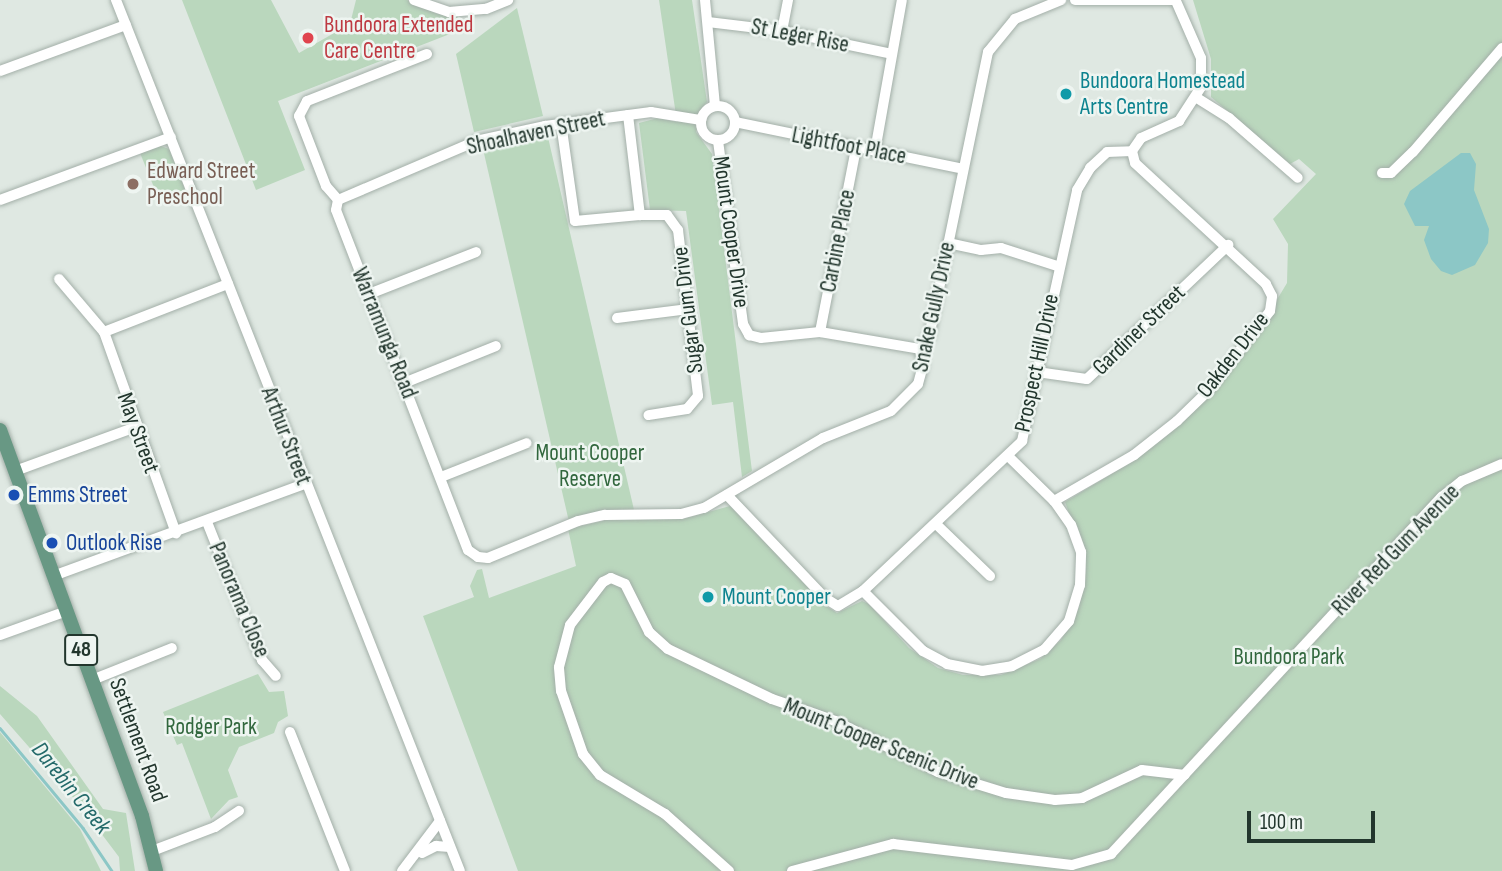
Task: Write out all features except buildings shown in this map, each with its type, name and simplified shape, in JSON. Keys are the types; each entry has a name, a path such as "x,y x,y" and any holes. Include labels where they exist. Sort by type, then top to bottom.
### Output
{"main road":[{"name":"Settlement Road","path":"0,430 92,680 152,851 156,871"}],"street":[{"name":"Arthur Street","path":"116,0 304,484 460,871"},
{"path":"414,0 449,12 495,6 508,0"},
{"path":"705,0 715,106 701,120 705,134 718,141 732,133 735,122 727,109 715,106"},
{"path":"782,31 788,0"},
{"path":"875,152 902,0"},
{"name":"Snake Gully Drive","path":"478,557 488,558 578,521 605,515 681,514 727,495 823,438 891,411 918,384 923,365 920,348 929,337 988,52 1014,19 1047,1 1061,0"},
{"path":"1075,0 1176,0 1201,58 1198,98 1229,118 1298,178"},
{"name":"St Leger Rise","path":"708,22 782,31 892,54"},
{"path":"0,71 126,24"},
{"path":"1382,173 1391,173 1413,152 1502,48"},
{"name":"Warramunga Road","path":"427,54 301,107 299,116 326,186 338,200 336,210 468,550 478,557"},
{"name":"Prospect Hill Drive","path":"727,495 825,598 838,606 863,591 1008,456 1026,435 1057,266 1085,174 1107,152 1132,151 1141,138 1179,121 1198,98"},
{"name":"Shoalhaven Street","path":"338,200 476,141 561,123 651,112 701,120"},
{"path":"561,123 575,221 640,215 628,115"},
{"name":"Lightfoot Place","path":"735,122 963,169"},
{"path":"0,200 170,137"},
{"name":"Mount Cooper Drive","path":"718,141 743,324 749,335 761,338 820,332"},
{"name":"Carbine Place","path":"820,332 856,149"},
{"name":"Oakden Drive","path":"1054,501 1134,455 1177,421 1249,342 1270,311 1272,296 1228,245 1135,163 1132,151"},
{"name":"Sugar Gum Drive","path":"640,215 667,215 676,222 698,399 687,409 648,415"},
{"path":"948,243 981,250 1001,248 1057,266"},
{"name":"Gardiner Street","path":"1037,372 1087,379 1228,245"},
{"path":"369,294 476,252"},
{"path":"58,279 104,332 228,284"},
{"path":"617,318 688,309"},
{"name":"May Street","path":"104,332 176,533"},
{"path":"820,332 920,348"},
{"path":"404,383 496,346"},
{"path":"15,471 136,426"},
{"path":"441,477 527,443"},
{"path":"863,591 923,651 947,664 982,671 1012,666 1044,650 1069,621 1080,585 1081,552 1071,525 1054,501 1008,456"},
{"name":"River Red Gum Avenue","path":"1185,775 1441,497 1462,481 1502,464"},
{"path":"53,576 304,484"},
{"name":"Panorama Close","path":"206,522 262,660 276,676"},
{"path":"936,524 990,576"},
{"name":"Mount Cooper Scenic Drive","path":"729,871 665,814 600,775 579,744 561,691 559,667 570,625 603,582 618,579 625,584 649,632 668,649 772,699 835,721 938,772 1006,793 1062,800 1082,798 1142,770 1185,775"},
{"path":"0,635 67,611"},
{"path":"92,680 172,648"},
{"path":"290,732 345,871"},
{"path":"792,871 893,844 1087,864 1126,842 1185,775"},
{"path":"152,851 215,827 239,811"},
{"path":"417,857 440,821"},
{"path":"402,871 432,847 450,847"}],"green space":[{"path":"182,0 271,0 299,53 350,24 356,0 407,0 437,14 458,16 455,32 278,101 305,170 256,190"},
{"path":"659,0 692,0 707,102 700,111 696,132 712,154 752,471 742,477 733,402 712,405 686,211 650,210 639,123 658,118 677,122"},
{"name":"Bundoora Park","path":"1193,0 1502,0 1502,871 518,871 423,616 474,597 470,586 477,570 482,569 489,598 576,566 568,529 611,519 683,519 730,506 826,606 837,613 862,601 869,604 909,648 938,668 963,675 1001,675 1040,659 1061,640 1079,608 1086,571 1085,556 1065,502 1133,461 1225,377 1245,353 1287,283 1288,244 1273,219 1316,174 1299,159 1290,164 1211,97 1211,59"},
{"path":"517,8 543,116 474,132 456,54"},
{"name":"Mount Cooper Reserve","path":"547,133 634,511 570,526 483,148"},
{"path":"158,145 169,149 186,192 160,202 140,153"},
{"name":"Rodger Park","path":"258,674 269,692 284,691 288,716 278,722 274,733 239,747 228,770 238,797 229,800 211,819 182,743 177,745 163,712"},
{"path":"0,686 37,716 103,809 126,813 135,871 120,871 119,857 79,804 0,714"},
{"path":"0,732 80,829 101,871 0,871"}],"water":[{"path":"1461,153 1470,153 1476,164 1474,190 1489,229 1488,243 1475,265 1452,275 1441,271 1431,259 1424,240 1429,226 1415,226 1404,204 1410,191"}],"waterway":[{"name":"Darebin Creek","path":"0,728 83,828 112,871"}],"place":[{"name":"Bundoora Extended Care Centre","path":"308,38"},
{"name":"Bundoora Homestead Arts Centre","path":"1066,94"},
{"name":"Edward Street Preschool","path":"133,184"},
{"name":"Emms Street","path":"14,495"},
{"name":"Outlook Rise","path":"52,543"},
{"name":"Mount Cooper","path":"708,597"}]}
